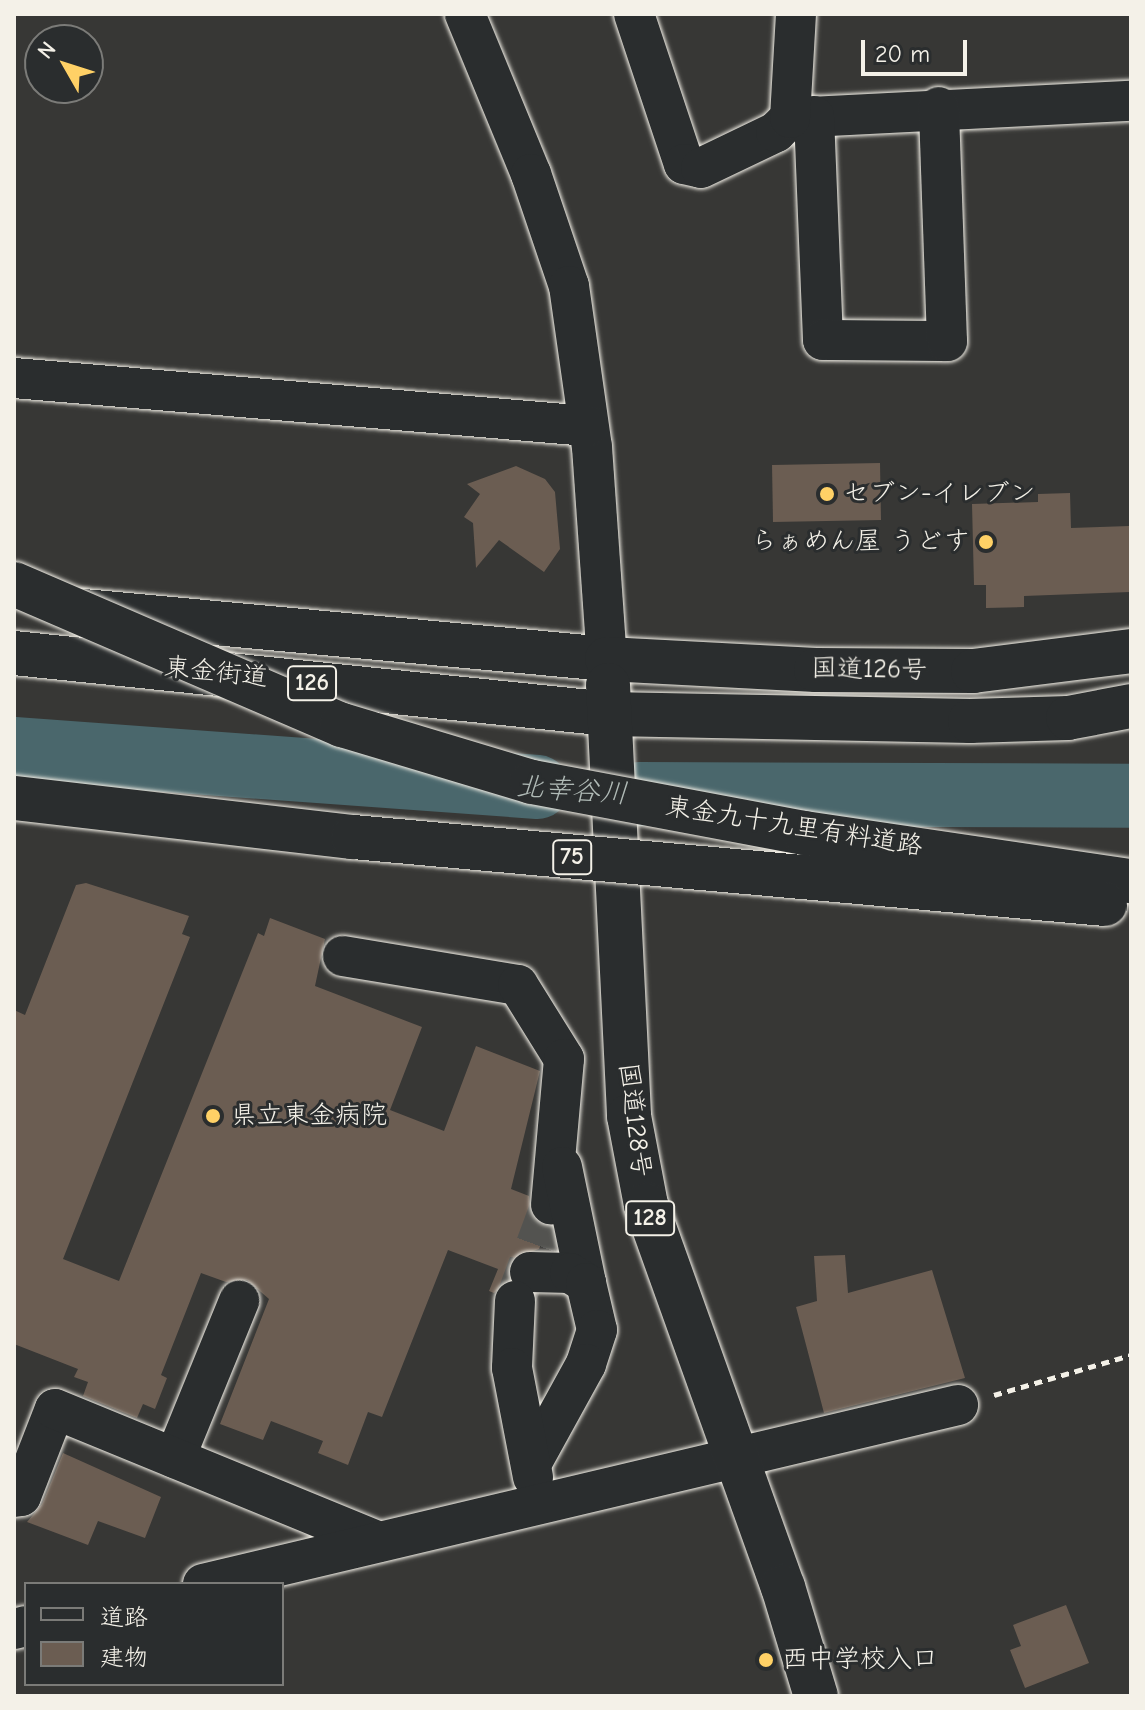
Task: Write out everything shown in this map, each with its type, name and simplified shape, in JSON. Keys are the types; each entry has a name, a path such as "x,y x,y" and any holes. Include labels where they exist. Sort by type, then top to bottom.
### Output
{"main road":[{"name":"東金九十九里有料道路","path":"14,584 342,725 532,782 804,833 1131,881"},
{"name":"東金街道","path":"14,604 607,659"},
{"name":"国道126号","path":"607,659 973,671 1131,651"},
{"name":"東金街道","path":"14,653 609,714"},
{"name":"国道128号","path":"607,659 629,1116 646,1205 739,1460 816,1696"},
{"name":"国道126号","path":"609,714 970,721 1068,718 1131,706"},
{"name":"東金九十九里有料道路","path":"14,798 353,837 1131,907"}],"street":[{"path":"465,14 531,174 569,286 607,596 607,659"},
{"path":"634,14 684,164 701,168 802,117 939,107 1131,101"},
{"path":"796,14 802,117 823,340 947,341 939,107"},
{"path":"14,378 588,426"},
{"path":"343,956 518,985 564,1059 551,1204"},
{"path":"531,1464 586,1364 597,1330 557,1140"},
{"path":"538,1504 512,1368 522,1287 570,1273 586,1283"},
{"path":"175,1458 239,1301"},
{"path":"211,1582 538,1504 739,1460 958,1405"},
{"path":"14,1497 21,1496 55,1409 379,1542"}],"path":[{"path":"958,1405 1131,1355"}],"building":[{"path":"880,463 881,520 773,522 772,465"},
{"path":"516,466 545,479 555,492 560,549 544,572 499,540 476,568 473,523 464,517 480,494 467,484"},
{"path":"1070,493 1071,528 1129,526 1130,592 1024,596 1024,607 986,608 986,585 974,585 972,504 1038,502 1038,494"},
{"path":"86,883 189,916 182,934 190,937 63,1259 119,1281 258,933 264,936 270,918 325,939 315,986 422,1027 390,1110 444,1131 476,1046 540,1071 511,1189 529,1196 531,1214 548,1227 539,1249 511,1259 509,1280 494,1293 489,1291 498,1269 448,1250 382,1417 368,1412 348,1465 318,1453 323,1441 271,1421 263,1440 220,1424 269,1299 247,1280 226,1282 201,1273 161,1375 167,1378 155,1409 143,1404 137,1418 83,1396 88,1382 74,1377 78,1369 14,1344 14,1010 25,1015 76,885"},
{"path":"845,1255 848,1293 932,1270 965,1378 824,1413 796,1307 817,1301 814,1256"},
{"path":"63,1453 161,1497 145,1538 98,1521 88,1545 27,1522 42,1504"},
{"path":"1066,1605 1089,1663 1025,1688 1010,1650 1021,1646 1013,1625"}],"waterway":[{"name":"北幸谷川","path":"14,749 538,787"},
{"name":"北幸谷川","path":"639,794 1131,796"}],"tunnel":[{"path":"515,1301 551,1204"}],"place":[{"name":"セブン-イレブン","path":"827,494"},
{"name":"らぁめん屋 うどす","path":"986,542"},
{"name":"県立東金病院","path":"213,1116"},
{"name":"西中学校入口","path":"766,1660"}]}
